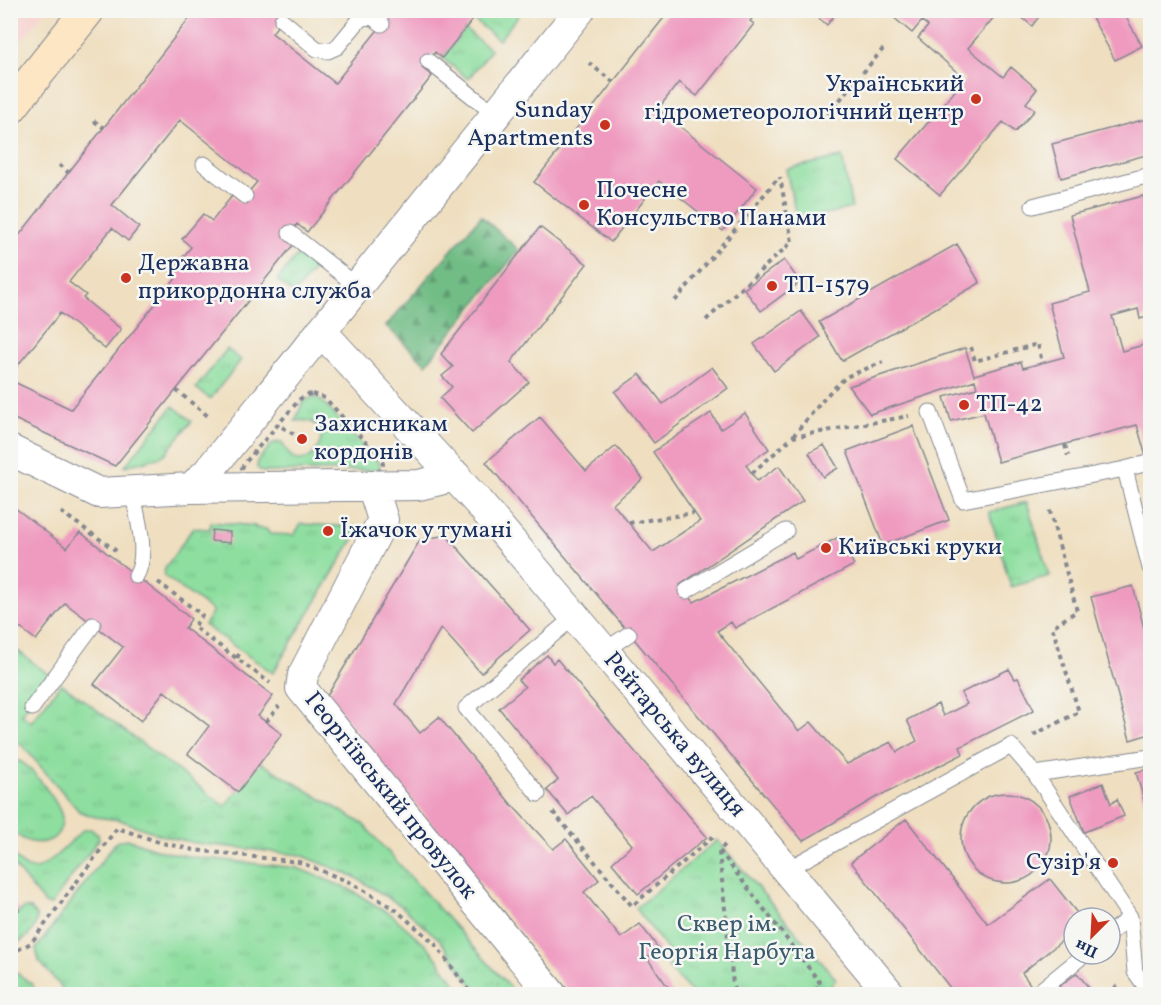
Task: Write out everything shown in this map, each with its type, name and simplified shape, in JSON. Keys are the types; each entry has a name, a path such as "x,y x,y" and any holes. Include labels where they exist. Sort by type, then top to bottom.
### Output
{"main road":[{"path":"10,108 88,10"}],"street":[{"path":"191,488 207,473 580,10"},
{"name":"Рейтарська вулиця","path":"321,331 456,476 890,994"},
{"path":"10,450 99,493 191,488 419,485 456,476"},
{"name":"Георгіївський провулок","path":"372,485 383,520 303,675 301,688 551,994"}],"lane":[{"path":"282,20 317,49 328,51 337,46 361,18 372,17 382,24"},
{"path":"428,61 496,115"},
{"path":"204,164 244,196"},
{"path":"1033,206 1150,175"},
{"path":"290,233 357,286"},
{"path":"930,412 963,500 1148,463"},
{"path":"1125,469 1150,568"},
{"path":"132,491 141,532 138,572"},
{"path":"686,591 786,531"},
{"path":"538,794 466,708 575,616"},
{"path":"32,708 93,625"},
{"path":"604,651 629,633"},
{"path":"786,870 1011,746 1035,774 1130,917 1135,972 1150,993"},
{"path":"1035,774 1150,757"},
{"path":"1122,923 1130,917"},
{"path":"1036,994 1070,966"}],"path":[{"path":"828,114 883,49"},
{"path":"589,63 613,82"},
{"path":"94,121 104,128"},
{"path":"59,165 69,173"},
{"path":"675,301 780,177 792,242 706,320"},
{"path":"971,347 975,361 1038,344 1042,363"},
{"path":"752,473 793,436 829,393 846,377 883,362"},
{"path":"176,390 209,417"},
{"path":"306,395 319,395 325,398 381,459 382,469 374,475 246,475 244,464 278,425 306,395"},
{"path":"793,436 930,412"},
{"path":"278,425 302,439"},
{"path":"1011,746 1079,712 1052,627 1077,611 1042,483"},
{"path":"57,509 138,572 202,615 194,627 278,689 301,688"},
{"path":"629,523 694,513"},
{"path":"237,658 240,652"},
{"path":"538,794 632,906 719,832"},
{"path":"719,850 748,824"},
{"path":"10,954 31,943 117,828 162,843 194,850 299,862 352,883 396,910 435,945 470,994"},
{"path":"719,850 734,994"},
{"path":"719,850 821,984 811,994"}],"shaded area":[{"path":"10,11 45,11 11,54"}],"green space":[{"path":"480,11 522,11 499,40 473,19"},
{"path":"465,29 491,50 468,79 442,58"},
{"path":"842,157 852,208 797,220 786,169"},
{"path":"481,216 519,250 426,364 386,326"},
{"path":"301,251 318,264 294,294 277,280"},
{"path":"227,349 241,360 210,399 196,388"},
{"path":"313,397 322,401 378,462 380,465 378,470 263,472 257,468 258,460 273,443 282,442 291,456 301,460 310,457 321,438 319,428 311,422 295,421 303,402"},
{"path":"173,406 192,421 165,454 158,458 125,466"},
{"path":"1027,502 1049,576 1011,587 989,512"},
{"path":"211,522 255,526 255,528 266,529 270,534 294,535 301,524 356,527 358,531 273,673 204,625 213,611 164,576 165,568 193,528 210,529"},
{"path":"10,645 48,674 34,698 21,714 31,722 61,683 225,806 260,762 363,824 516,994 477,994 440,940 400,905 355,877 301,855 195,843 164,836 120,820 95,817 79,811 22,745 11,741"},
{"path":"10,759 22,762 28,767 58,807 62,820 57,835 52,839 38,843 17,835 13,838 11,835"},
{"path":"91,829 98,834 99,839 51,905 45,904 11,862 11,852 26,867 38,868 66,847 83,830"},
{"path":"127,839 161,851 193,857 297,868 349,889 392,915 430,949 463,994 67,994 39,961 36,949 116,842"},
{"name":"Сквер ім. Георгія Нарбута","path":"717,840 836,979 825,994 693,994 668,967 675,960 636,908"},
{"path":"25,908 31,909 37,917 36,923 28,935 11,947 11,917"},
{"path":"11,969 32,984 37,994 11,994"}],"building":[{"path":"196,10 289,10 272,33 335,83 389,16 386,13 389,10 480,10 442,58 435,52 422,68 432,76 307,232 297,224 286,239 293,245 115,466 10,417 10,380 71,409 177,277 171,272 191,247 182,239 203,214 212,221 232,196 240,202 257,182 180,120 112,205 139,227 128,241 112,228 69,282 86,295 83,298 121,329 105,349 60,313 10,375 10,247"},
{"path":"670,10 758,10 750,21 754,24 697,96 679,82 658,109 757,188 723,231 659,181 611,242 534,182"},
{"path":"809,10 838,10 827,25"},
{"path":"885,10 1000,10 968,48 1003,77 1011,67 1037,89 1026,103 1035,110 1015,132 1003,122 940,195 897,159 965,79 918,38 928,26 922,21 912,33"},
{"path":"1013,10 1044,10 1032,26"},
{"path":"1088,10 1122,10 1142,46 1115,60"},
{"path":"1150,118 1150,154 1061,178 1052,144"},
{"path":"1143,196 1150,224 1150,316 1140,319 1138,309 1112,316 1122,351 1150,343 1150,471 1137,425 998,462 984,413 951,421 944,397 977,388 975,380 870,414 849,386 965,348 974,375 1021,362 1023,368 1064,357 1049,303 1090,292 1070,215"},
{"path":"540,227 587,264 511,362 529,382 472,433 440,398 452,387 442,376 453,367 441,354"},
{"path":"957,244 980,283 842,361 819,322"},
{"name":"ТП-1579","path":"784,260 800,282 761,311 744,289"},
{"path":"801,311 820,337 774,371 754,344"},
{"path":"712,367 728,388 654,443 615,392 640,374 663,404"},
{"path":"711,413 721,429 745,413 769,449 746,465 757,481 779,466 803,501 680,585 694,602 793,552 796,559 839,537 854,565 735,628 731,622 717,631 799,731 811,722 847,764 891,742 897,752 917,741 907,720 938,704 943,716 967,704 961,693 1009,669 1015,679 1018,678 1034,710 960,747 963,754 873,799 803,841 486,462 540,417 586,471 616,446 643,479 613,504 653,552 700,521 653,452"},
{"path":"913,426 949,520 883,545 847,451"},
{"path":"824,445 838,468 823,477 809,453"},
{"path":"10,504 67,548 80,532 191,619 185,628 273,696 258,716 282,734 238,792 188,754 209,726 164,691 141,721 94,684 123,647 65,603 36,640 10,620"},
{"path":"212,530 230,532 230,543 211,541"},
{"path":"446,535 530,630 481,673 441,628 396,704 420,733 439,717 511,804 553,849 566,839 599,880 584,892 621,938 640,924 659,949 647,958 673,994 571,994 327,696 420,540"},
{"path":"1133,586 1150,651 1150,734 1130,740 1091,597"},
{"path":"547,655 553,663 557,659 707,837 638,894 612,863 632,845 591,796 568,815 547,790 558,780 499,708 525,687 518,680"},
{"path":"1150,769 1150,822 1136,772"},
{"path":"1103,783 1111,804 1117,799 1124,816 1084,832 1070,796"},
{"path":"1006,793 1023,797 1038,806 1047,821 1051,838 1047,855 1038,870 1023,879 1006,883 989,879 974,870 965,855 961,838 965,821 974,806 989,797"},
{"path":"906,819 988,924 1050,879 1071,906 1062,906 1062,941 1022,973 1037,994 955,994 851,862"},
{"path":"10,900 19,910 10,917"},
{"path":"1077,973 1094,994 1050,994"}],"place":[{"name":"Український гідрометеорологічний центр","path":"976,99"},
{"name":"Sunday Apartments","path":"605,125"},
{"name":"Почесне Консульство Панами","path":"584,205"},
{"name":"Державна прикордонна служба","path":"126,278"},
{"name":"ТП-1579","path":"772,286"},
{"name":"ТП-42","path":"964,405"},
{"name":"Захисникам кордонів","path":"302,439"},
{"name":"Їжачок у тумані","path":"328,531"},
{"name":"Київські круки","path":"826,548"},
{"name":"Сузір'я","path":"1113,863"}]}
